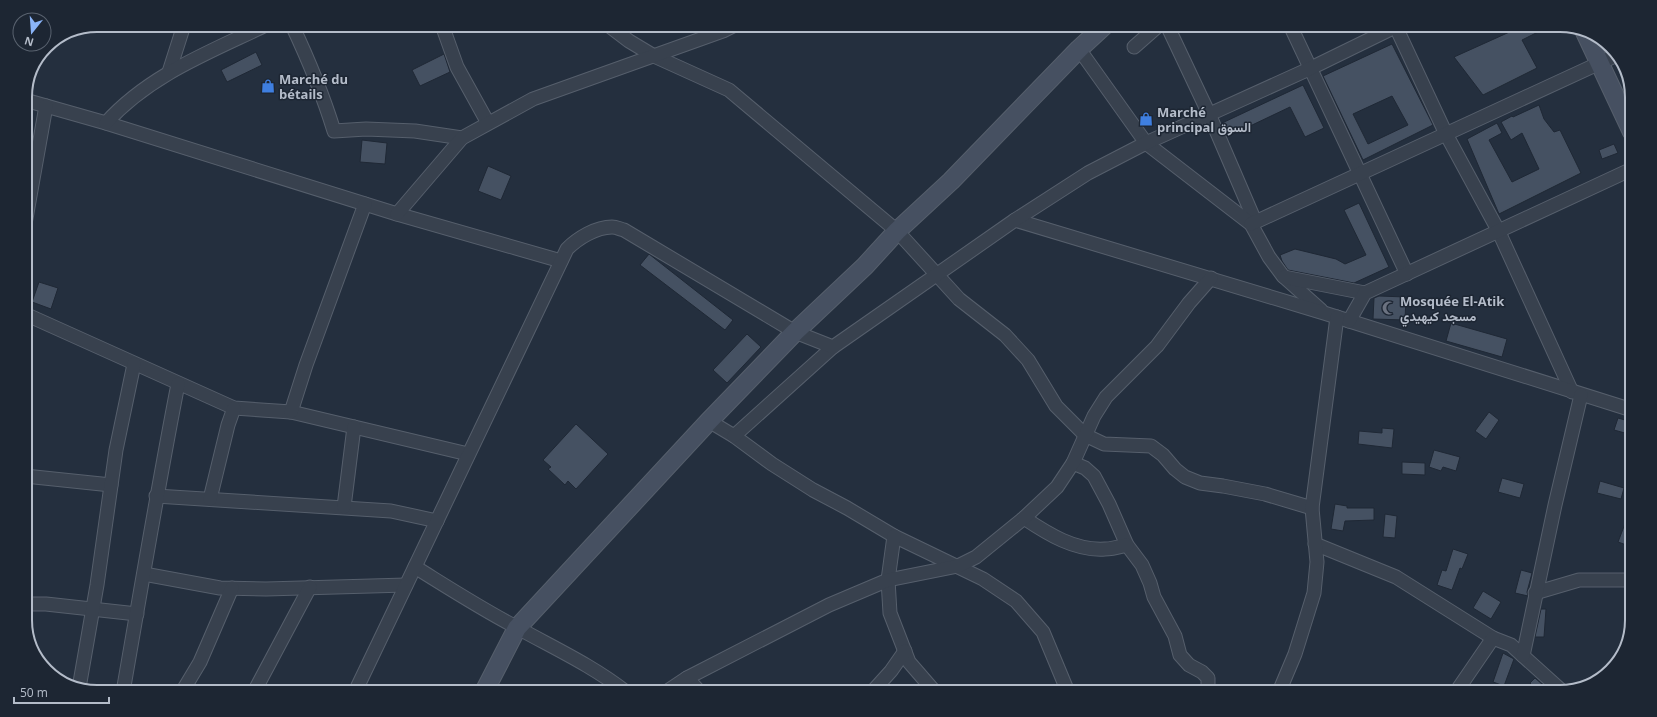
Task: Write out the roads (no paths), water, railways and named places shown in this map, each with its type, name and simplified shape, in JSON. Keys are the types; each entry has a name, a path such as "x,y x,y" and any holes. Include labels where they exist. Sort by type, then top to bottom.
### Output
{"street":[{"path":"169,72 182,32"},
{"path":"106,123 116,111 143,89 169,72 252,32"},
{"path":"295,32 322,93 334,131 366,129 415,131 462,138"},
{"path":"444,32 456,66 488,123"},
{"path":"617,32 654,56 729,90 897,231 959,299 1005,335 1028,360 1056,406 1085,435 1104,444 1151,446 1164,455 1180,473 1200,484 1223,486 1265,494 1312,508"},
{"path":"397,214 462,138 488,123 533,99 720,32"},
{"path":"488,685 517,628 709,421 795,332 865,266 897,231 951,181 1079,49 1097,32"},
{"path":"1134,47 1152,32"},
{"path":"1170,32 1209,114 1253,222 1269,257 1283,276 1324,312"},
{"path":"1293,32 1309,69 1407,274"},
{"path":"734,436 833,347 1015,220 1088,173 1146,143 1309,69 1384,32"},
{"path":"1399,32 1446,134 1498,230 1576,393 1523,656"},
{"path":"1588,39 1625,117"},
{"path":"1079,49 1146,143 1253,222"},
{"path":"1253,222 1611,58"},
{"path":"32,102 106,123 397,214 562,261"},
{"path":"32,180 46,106"},
{"path":"1282,685 1295,654 1314,593 1317,562 1312,508 1343,319 1365,293 1625,172"},
{"path":"291,412 306,365 365,204"},
{"path":"1015,220 1324,312 1625,408"},
{"path":"358,685 567,249 574,242 597,230 612,227 624,230 795,332 833,347"},
{"path":"1283,276 1365,293"},
{"path":"677,685 828,605 888,580 958,566 976,557 1024,518 1057,487 1073,464 1094,416 1106,398 1157,346 1189,303 1211,278"},
{"path":"32,317 234,408 291,412 468,454"},
{"path":"80,682 93,609 116,450 134,364"},
{"path":"124,685 156,496 178,384"},
{"path":"210,499 228,425 234,408"},
{"path":"709,421 734,436 772,464 813,490 894,536 983,579 1016,601 1044,632 1065,685"},
{"path":"344,507 354,427"},
{"path":"1073,464 1085,468 1094,476 1109,504 1126,545 1142,565 1154,597 1175,636 1180,655 1189,664 1202,672 1208,678 1208,685"},
{"path":"32,477 111,485"},
{"path":"156,496 391,511 437,521"},
{"path":"1024,518 1048,535 1090,549 1106,549 1126,545"},
{"path":"894,536 888,580 890,613 909,662 929,685"},
{"path":"1315,544 1396,577 1493,638 1511,645 1555,685"},
{"path":"415,567 517,628 551,645 617,685"},
{"path":"144,574 220,588 406,585"},
{"path":"1535,593 1579,580 1625,580"},
{"path":"258,685 310,587"},
{"path":"186,685 200,662 232,588"},
{"path":"32,604 46,604 137,614"},
{"path":"1461,685 1493,638"},
{"path":"878,685 891,671 904,651"},
{"path":"688,678 694,685"}],"place":[{"name":"Marché du bétails","path":"268,86"},
{"name":"Marché principal السوق","path":"1146,119"},
{"name":"Mosquée El-Atik مسجد كيهيدي","path":"1389,308"}]}
